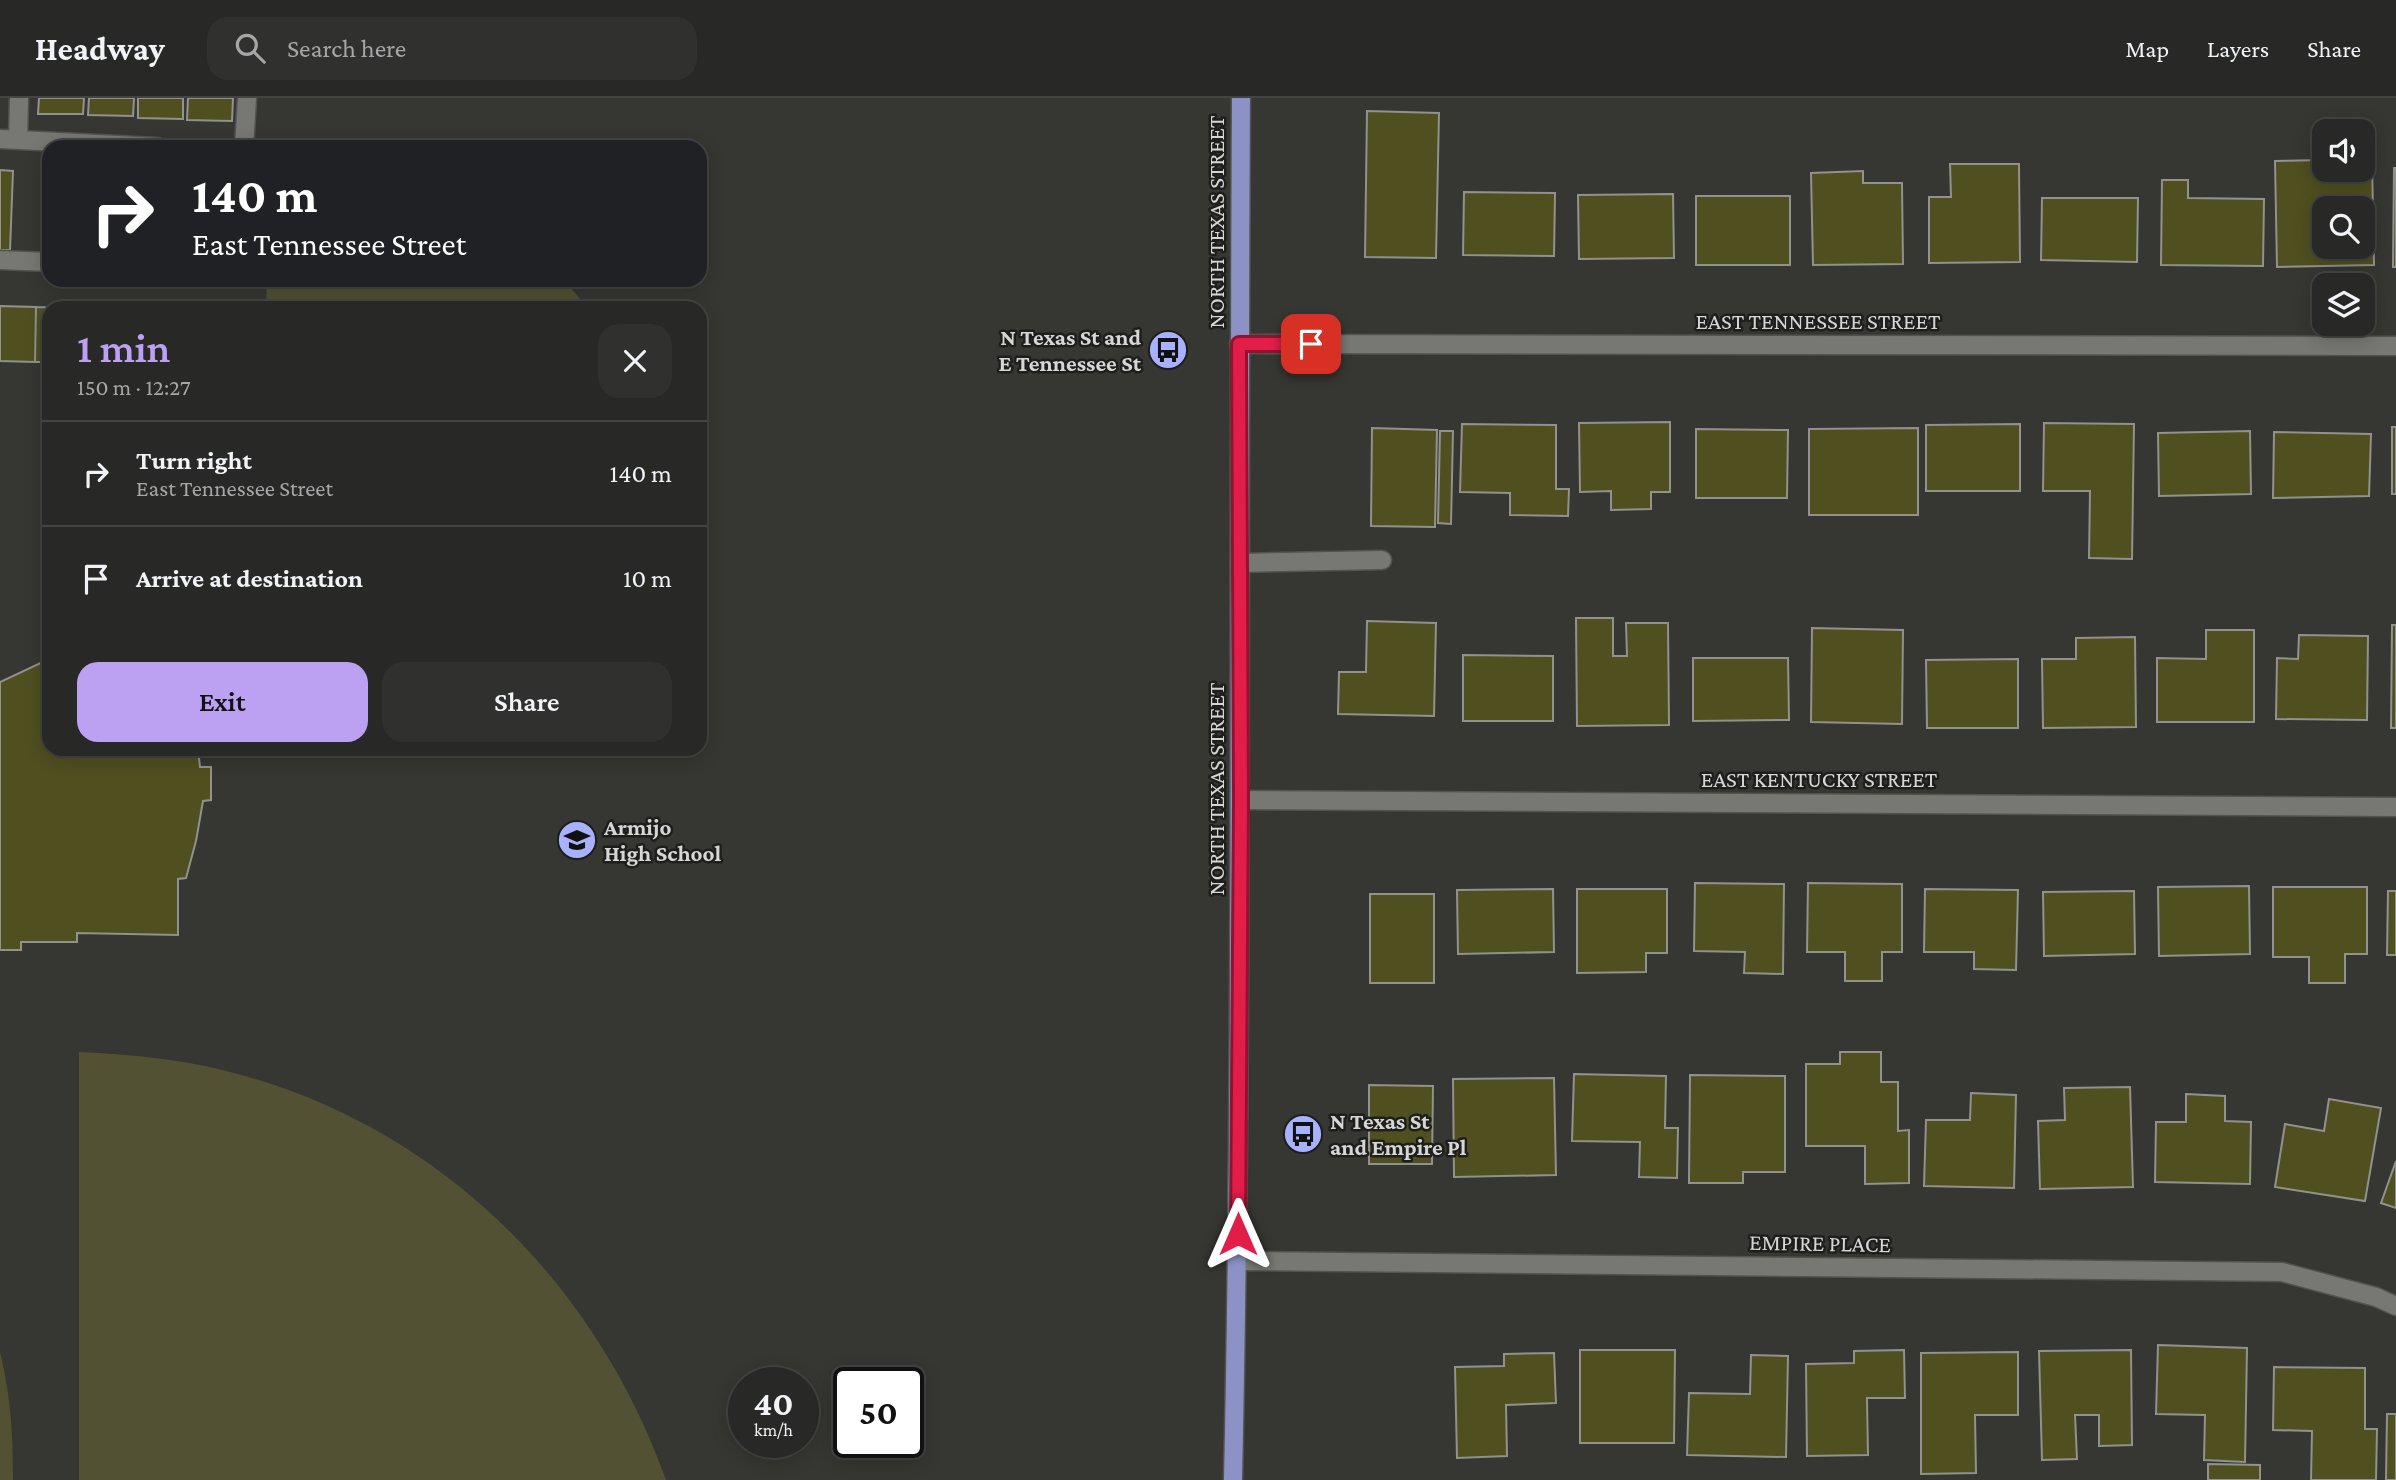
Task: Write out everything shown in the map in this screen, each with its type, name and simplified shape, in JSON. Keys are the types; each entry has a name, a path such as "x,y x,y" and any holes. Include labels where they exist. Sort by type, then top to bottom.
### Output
{"main road":[{"name":"NORTH TEXAS STREET","path":"1233,1480 1238,1261 1241,800 1241,98"}],"street":[{"path":"19,98 9,139 42,141"},
{"path":"244,140 247,98"},
{"path":"0,260 42,262"},
{"name":"EAST TENNESSEE STREET","path":"1239,344 2396,346"},
{"path":"1240,563 1382,561"},
{"name":"EAST KENTUCKY STREET","path":"1241,800 2396,807"},
{"name":"EMPIRE PLACE","path":"1238,1261 2282,1272 2375,1297 2396,1306"}],"shaded area":[{"path":"267,287 570,287 582,301 266,301"},
{"path":"79,1052 185,1062 280,1087 356,1119 425,1161 488,1211 544,1268 593,1333 634,1404 666,1480 79,1480"},
{"path":"0,1352 11,1416 13,1480 0,1480"}],"building":[{"path":"39,98 84,98 83,114 38,114"},
{"path":"89,98 134,98 133,116 88,115"},
{"path":"138,98 183,98 183,119 138,118"},
{"path":"188,98 233,98 232,121 187,120"},
{"path":"1367,111 1439,113 1436,258 1365,257"},
{"path":"2312,160 2312,182 2372,182 2373,196 2312,196 2312,259 2374,259 2374,265 2277,267 2275,161"},
{"path":"1950,164 2019,164 2020,262 1929,263 1929,197 1951,197"},
{"path":"2396,168 2396,267 2393,267"},
{"path":"0,170 13,171 10,250 0,250"},
{"path":"1863,171 1863,183 1902,183 1903,264 1813,265 1811,173"},
{"path":"2162,180 2188,180 2188,198 2264,199 2263,266 2161,265"},
{"path":"1464,192 1555,193 1554,256 1463,255"},
{"path":"1673,194 1674,258 1579,259 1578,195"},
{"path":"1696,196 1790,196 1790,265 1696,265"},
{"path":"2042,198 2138,198 2137,262 2041,260"},
{"path":"0,306 36,307 35,362 0,361"},
{"path":"36,307 42,307 42,362 35,362"},
{"path":"1670,422 1670,492 1651,492 1651,509 1611,510 1611,491 1580,492 1579,423"},
{"path":"2044,423 2134,424 2132,559 2089,558 2090,491 2043,491"},
{"path":"1462,424 1556,425 1556,489 1569,489 1568,516 1510,515 1510,493 1460,492"},
{"path":"2020,424 2020,491 1926,491 1926,425"},
{"path":"2392,427 2396,427 2396,494 2392,494"},
{"path":"1372,428 1437,430 1435,527 1371,526"},
{"path":"1918,428 1918,515 1809,515 1809,429"},
{"path":"1696,429 1788,430 1787,498 1696,498"},
{"path":"1440,431 1453,431 1451,524 1438,523"},
{"path":"2250,431 2251,494 2159,496 2158,433"},
{"path":"2274,432 2371,434 2369,496 2273,498"},
{"path":"1576,618 1613,618 1613,656 1627,656 1626,623 1668,623 1669,725 1577,726"},
{"path":"1367,621 1436,623 1434,716 1338,714 1339,672 1366,672"},
{"path":"2392,625 2396,625 2396,728 2391,728"},
{"path":"1812,628 1903,630 1902,724 1811,722"},
{"path":"2206,630 2254,630 2254,722 2157,722 2157,658 2206,659"},
{"path":"2299,635 2368,636 2367,720 2276,719 2277,658 2298,659"},
{"path":"2135,637 2136,727 2043,728 2042,659 2076,659 2076,638"},
{"path":"1463,655 1553,656 1553,721 1463,721"},
{"path":"1693,658 1788,658 1789,720 1693,721"},
{"path":"2018,659 2018,728 1927,728 1926,660"},
{"path":"42,662 42,756 199,756 200,767 211,767 211,800 203,801 186,878 178,879 178,935 77,933 77,942 21,942 21,950 0,950 0,682"},
{"path":"1695,883 1784,884 1783,974 1744,973 1745,952 1694,951"},
{"path":"1808,883 1902,884 1902,952 1882,952 1882,981 1845,981 1845,952 1807,952"},
{"path":"2249,886 2250,954 2159,956 2158,887"},
{"path":"2273,887 2367,887 2367,954 2345,954 2345,983 2309,983 2309,957 2273,957"},
{"path":"1553,889 1554,952 1458,954 1457,890"},
{"path":"1577,889 1667,889 1667,953 1646,953 1646,972 1577,973"},
{"path":"1925,889 2018,890 2016,970 1974,969 1974,952 1924,952"},
{"path":"2134,891 2135,954 2044,956 2043,892"},
{"path":"2388,891 2396,891 2396,955 2387,955"},
{"path":"1370,894 1434,894 1434,983 1370,983"},
{"path":"1840,1052 1881,1052 1881,1082 1898,1082 1898,1131 1909,1130 1909,1183 1865,1184 1865,1146 1806,1146 1806,1064 1840,1064"},
{"path":"1574,1074 1666,1076 1665,1128 1678,1128 1677,1178 1639,1177 1640,1142 1572,1141"},
{"path":"1690,1075 1785,1076 1785,1172 1743,1172 1743,1183 1689,1183"},
{"path":"1554,1078 1556,1175 1454,1177 1453,1079"},
{"path":"1369,1085 1433,1086 1432,1164 1369,1164"},
{"path":"2130,1087 2133,1187 2040,1189 2038,1121 2065,1120 2064,1088"},
{"path":"1971,1093 2016,1095 2014,1188 1924,1186 1926,1120 1970,1120"},
{"path":"2186,1094 2225,1096 2225,1121 2251,1122 2250,1184 2155,1182 2156,1122 2186,1122"},
{"path":"2329,1099 2381,1108 2365,1201 2275,1187 2285,1124 2324,1131"},
{"path":"2396,1161 2396,1208 2381,1203"},
{"path":"2158,1345 2247,1348 2245,1462 2204,1460 2205,1415 2156,1414"},
{"path":"1580,1350 1675,1350 1674,1443 1580,1443"},
{"path":"1904,1350 1905,1398 1867,1398 1868,1455 1807,1456 1806,1364 1854,1363 1854,1351"},
{"path":"2131,1350 2132,1445 2099,1446 2099,1415 2075,1415 2077,1459 2042,1460 2039,1351"},
{"path":"2018,1352 2018,1415 1975,1415 1976,1473 1921,1474 1921,1353"},
{"path":"1554,1353 1556,1403 1506,1405 1507,1456 1457,1458 1455,1367 1504,1366 1504,1354"},
{"path":"1751,1355 1788,1356 1786,1457 1687,1455 1689,1393 1750,1394"},
{"path":"2274,1367 2365,1368 2365,1429 2377,1429 2376,1480 2311,1480 2312,1431 2273,1430"},
{"path":"2387,1414 2396,1414 2396,1480 2386,1480"},
{"path":"2208,1464 2260,1465 2260,1480 2208,1480"}],"place":[{"name":"N Texas St and E Tennessee St","path":"1168,350"},
{"name":"Armijo High School","path":"577,840"},
{"name":"N Texas St and Empire Pl","path":"1303,1134"}],"route":[{"path":"1238,1234 1241,800 1239,344 1311,344"}]}
